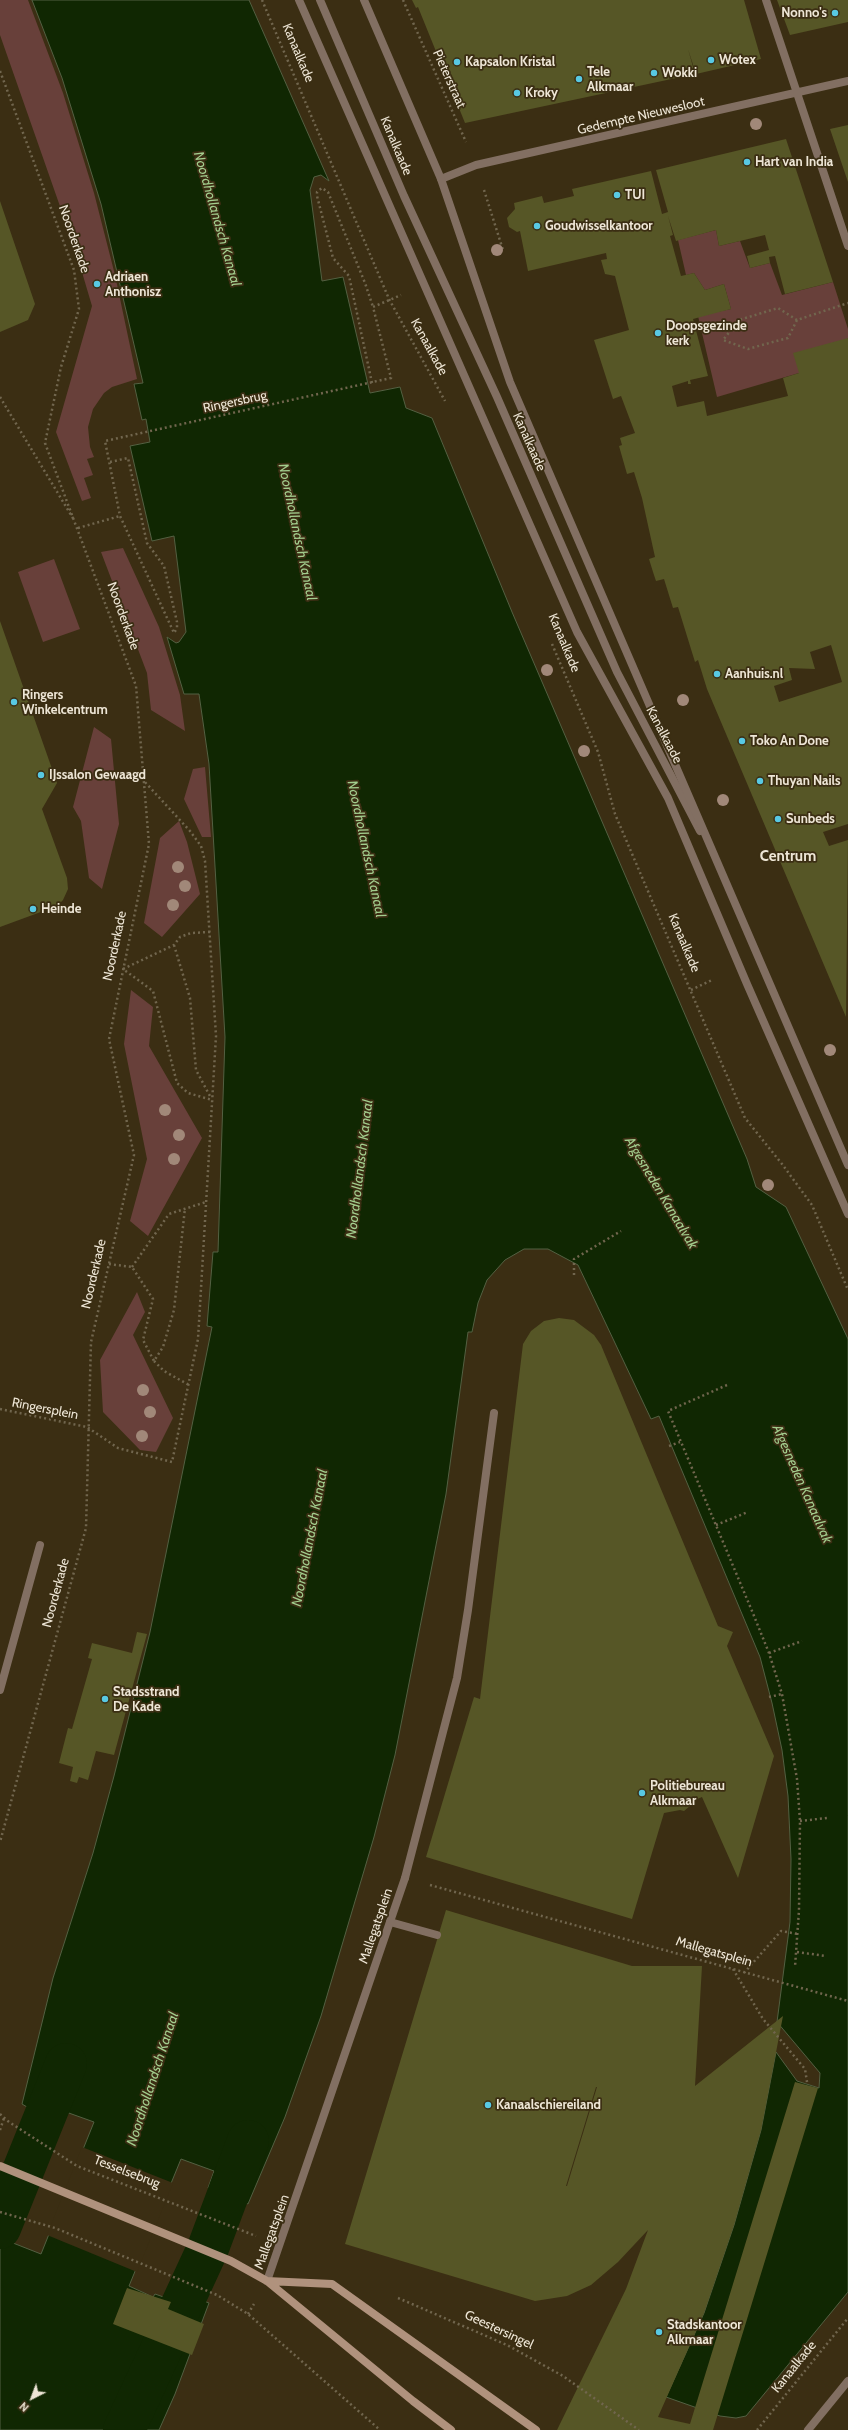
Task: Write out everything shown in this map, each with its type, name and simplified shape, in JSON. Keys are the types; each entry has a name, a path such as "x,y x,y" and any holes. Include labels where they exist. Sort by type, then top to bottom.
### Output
{"main road":[{"path":"0,2166 231,2261 267,2281 413,2401 451,2430"},
{"path":"267,2281 332,2284 536,2430"}],"street":[{"name":"Kanaalkade","path":"299,0 577,632 668,798 750,991 848,1214"},
{"name":"Kanalkaade","path":"320,0 404,196 497,397 617,672 729,887"},
{"path":"364,0 441,179 510,382 848,1165"},
{"path":"766,0 848,246"},
{"name":"Gedempte Nieuwesloot","path":"441,179 476,165 848,81"},
{"path":"405,1878 456,1678 468,1610 494,1413"},
{"path":"0,1690 40,1545"},
{"name":"Mallegatsplein","path":"267,2281 405,1878"},
{"path":"390,1922 437,1935"},
{"path":"808,2430 848,2381"}],"path":[{"name":"Kanaalkade","path":"262,0 389,299 446,402"},
{"name":"Pieterstraat","path":"403,0 476,165"},
{"name":"Noorderkade","path":"0,71 74,270 79,309 61,367 45,443 136,686 149,844 109,1039 134,1155 91,1342 87,1427 86,1528 0,1842"},
{"path":"372,383 349,276 333,258 317,196 317,192 322,188 328,192 365,283 373,307"},
{"path":"797,320 778,308 739,320 723,340 748,349 788,338 797,320 848,303"},
{"name":"Ringersbrug","path":"110,462 105,441 391,378 374,313"},
{"path":"0,397 78,528 120,516"},
{"path":"128,458 148,543 164,566 177,622 177,628 174,633 120,516 110,462 128,458"},
{"name":"Kanaalkade","path":"550,639 598,752 615,814 746,1118 812,1205 848,1290"},
{"path":"87,1427 118,1448 172,1462 198,1338 216,1036 205,861 201,846 190,831 144,782"},
{"path":"210,932 191,933 180,937 174,945 123,969 153,990 177,1083 188,1093 212,1100"},
{"path":"174,945 190,998 196,1070 212,1100"},
{"path":"691,990 712,980"},
{"path":"132,1267 169,1214 206,1202"},
{"path":"154,1361 163,1346 174,1310 185,1208"},
{"path":"574,1275 574,1259 621,1231"},
{"path":"109,1264 132,1267 153,1298 143,1340 154,1361 164,1371 188,1385"},
{"path":"726,1385 668,1411 769,1653 782,1694 797,1779 800,1821 798,1934 795,1967"},
{"name":"Ringersplein","path":"0,1409 87,1427"},
{"path":"669,1446 680,1442"},
{"path":"716,1525 748,1512"},
{"path":"769,1653 802,1641"},
{"path":"769,1697 782,1694"},
{"path":"800,1821 827,1818"},
{"name":"Mallegatsplein","path":"405,1878 848,2001"},
{"path":"744,1973 781,1931 798,1934"},
{"path":"797,1952 826,1956"},
{"path":"733,1969 763,2018 805,2070 806,2082"},
{"name":"Tesselsebrug","path":"0,2114 9,2122 77,2166 251,2234"},
{"path":"0,2130 4,2118"},
{"path":"0,2212 55,2228 217,2295 248,2314 380,2430"},
{"name":"Geestersingel","path":"394,2296 507,2345 563,2376 639,2430"},
{"name":"Kanaalkade","path":"757,2430 848,2318"}],"shaded area":[{"path":"0,0 28,0 63,93 94,193 115,275 137,379 112,387 104,393 93,409 88,427 90,447 94,457 87,459 93,475 84,478 91,498 82,501 56,432 92,306 76,252 0,35"},
{"path":"716,230 719,246 740,241 750,268 770,263 782,295 833,282 848,329 848,338 799,373 717,397 698,316 731,309 724,284 705,290 694,273 686,275 678,240"},
{"path":"123,548 159,627 180,695 185,731 151,710 147,673 101,552"},
{"path":"54,559 80,629 43,642 18,572"},
{"path":"94,727 111,739 119,824 102,889 89,878 81,821 73,807"},
{"path":"205,767 211,837 202,837 184,799 193,769"},
{"path":"179,821 187,842 200,894 162,937 144,923 160,838"},
{"path":"131,990 153,1007 149,1046 202,1138 148,1236 130,1221 147,1159 124,1044"},
{"path":"137,1292 145,1312 133,1335 173,1418 156,1452 140,1450 103,1412 100,1360"}],"water":[{"name":"Afgesneden Kanaalvak","path":"32,0 249,0 329,181 321,175 314,177 310,190 322,281 343,277 370,393 400,387 406,408 432,418 512,612 747,1159 756,1187 786,1207 848,1339 848,2292 746,2416 736,2418 720,2416 666,2397 704,2313 734,2225 761,2130 776,2052 797,2081 819,2088 820,2073 777,2022 790,1922 791,1859 788,1796 782,1750 760,1657 659,1416 651,1419 578,1265 548,1249 524,1249 505,1260 487,1280 478,1303 472,1332 468,1332 446,1494 395,1755 374,1837 321,2016 285,2117 248,2204 208,2188 214,2171 181,2159 129,2286 153,2297 155,2294 172,2300 176,2290 209,2303 175,2394 159,2430 0,2430 0,2224 18,2228 13,2243 41,2254 94,2122 66,2112 59,2126 22,2104 53,1978 93,1853 150,1632 212,1327 207,1326 213,1252 218,1252 225,1037 209,764 199,694 184,694 167,637 176,643 179,642 186,632 174,536 152,541 130,446 150,442 146,419 142,420 134,384 143,383 101,204 62,78"}],"pier":[{"path":"82,2147 173,2183 137,2272 47,2235"}],"building":[{"path":"412,0 744,0 761,59 696,74 688,49 695,74 465,123 418,7 416,8"},
{"path":"777,0 848,0 848,22 790,35"},
{"path":"848,125 848,182 830,129"},
{"path":"786,139 833,282 785,294 775,256 769,257 770,263 750,268 747,256 769,250 765,235 719,246 716,230 676,241 668,216 673,235 670,236 681,276 694,273 705,290 724,284 731,309 693,319 708,376 690,380 691,384 688,384 688,381 672,386 677,407 704,401 707,416 788,396 783,378 799,373 793,353 848,338 848,824 823,832 829,846 848,840 846,1017 707,689 698,660 695,662 678,607 673,608 664,579 656,581 653,572 649,559 655,557 642,498 634,472 627,474 619,446 622,445 620,438 635,433 621,396 613,399 594,340 629,330 615,276 605,274 601,260 607,259 606,253 528,271 520,231 517,232 509,227 507,218 515,209 514,203 542,196 544,203 574,196 572,189 651,171 662,214 668,212 656,170","holes":["831,645 842,682 779,702 774,686 792,680 789,668 815,669 810,652"]},
{"path":"0,201 35,304 28,320 0,332"},
{"name":"Ringers Winkelcentrum","path":"0,621 57,783 42,809 67,878 68,889 63,900 57,906 0,927"},
{"path":"559,1318 574,1320 594,1335 601,1345 718,1626 733,1632 727,1646 774,1756 738,1878 702,1797 690,1802 690,1806 684,1811 680,1810 664,1813 632,1919 426,1857 474,1697 480,1699 523,1344 531,1331 544,1321"},
{"path":"137,1632 147,1634 114,1755 96,1751 88,1780 79,1777 77,1783 70,1781 73,1767 59,1763 68,1728 72,1729 92,1659 88,1658 92,1643 132,1653"},
{"path":"446,1910 632,1966 702,1966 695,2086 783,2016 761,2130 734,2225 704,2313 658,2417 690,2424 795,2082 818,2088 713,2430 557,2430 626,2289 648,2230 618,2262 591,2285 567,2296 535,2301 345,2244","holes":["596,2087 567,2186 566,2186"]},
{"path":"127,2288 171,2302 168,2309 204,2324 192,2355 113,2324"}],"waterway":[{"name":"Noordhollandsch Kanaal","path":"0,2228 66,2064"},
{"name":"Noordhollandsch Kanaal","path":"124,2430 208,2248 248,2141"}],"place":[{"name":"Nonno's","path":"835,13"},
{"name":"Wotex","path":"711,60"},
{"name":"Kapsalon Kristal","path":"457,62"},
{"name":"Wokki","path":"654,73"},
{"name":"Tele Alkmaar","path":"579,79"},
{"name":"Kroky","path":"517,93"},
{"name":"Hart van India","path":"747,162"},
{"name":"TUI","path":"617,195"},
{"name":"Goudwisselkantoor","path":"537,226"},
{"name":"Adriaen Anthonisz","path":"97,284"},
{"name":"Doopsgezinde kerk","path":"658,333"},
{"name":"Aanhuis.nl","path":"717,674"},
{"name":"Ringers Winkelcentrum","path":"14,702"},
{"name":"Toko An Done","path":"742,741"},
{"name":"IJssalon Gewaagd","path":"41,775"},
{"name":"Thuyan Nails","path":"760,781"},
{"name":"Sunbeds","path":"778,819"},
{"name":"Heinde","path":"33,909"},
{"name":"Stadsstrand De Kade","path":"105,1699"},
{"name":"Politiebureau Alkmaar","path":"642,1793"},
{"name":"Kanaalschiereiland","path":"488,2105"},
{"name":"Stadskantoor Alkmaar","path":"659,2332"}],"district":[{"name":"Centrum","path":"788,857"}]}
